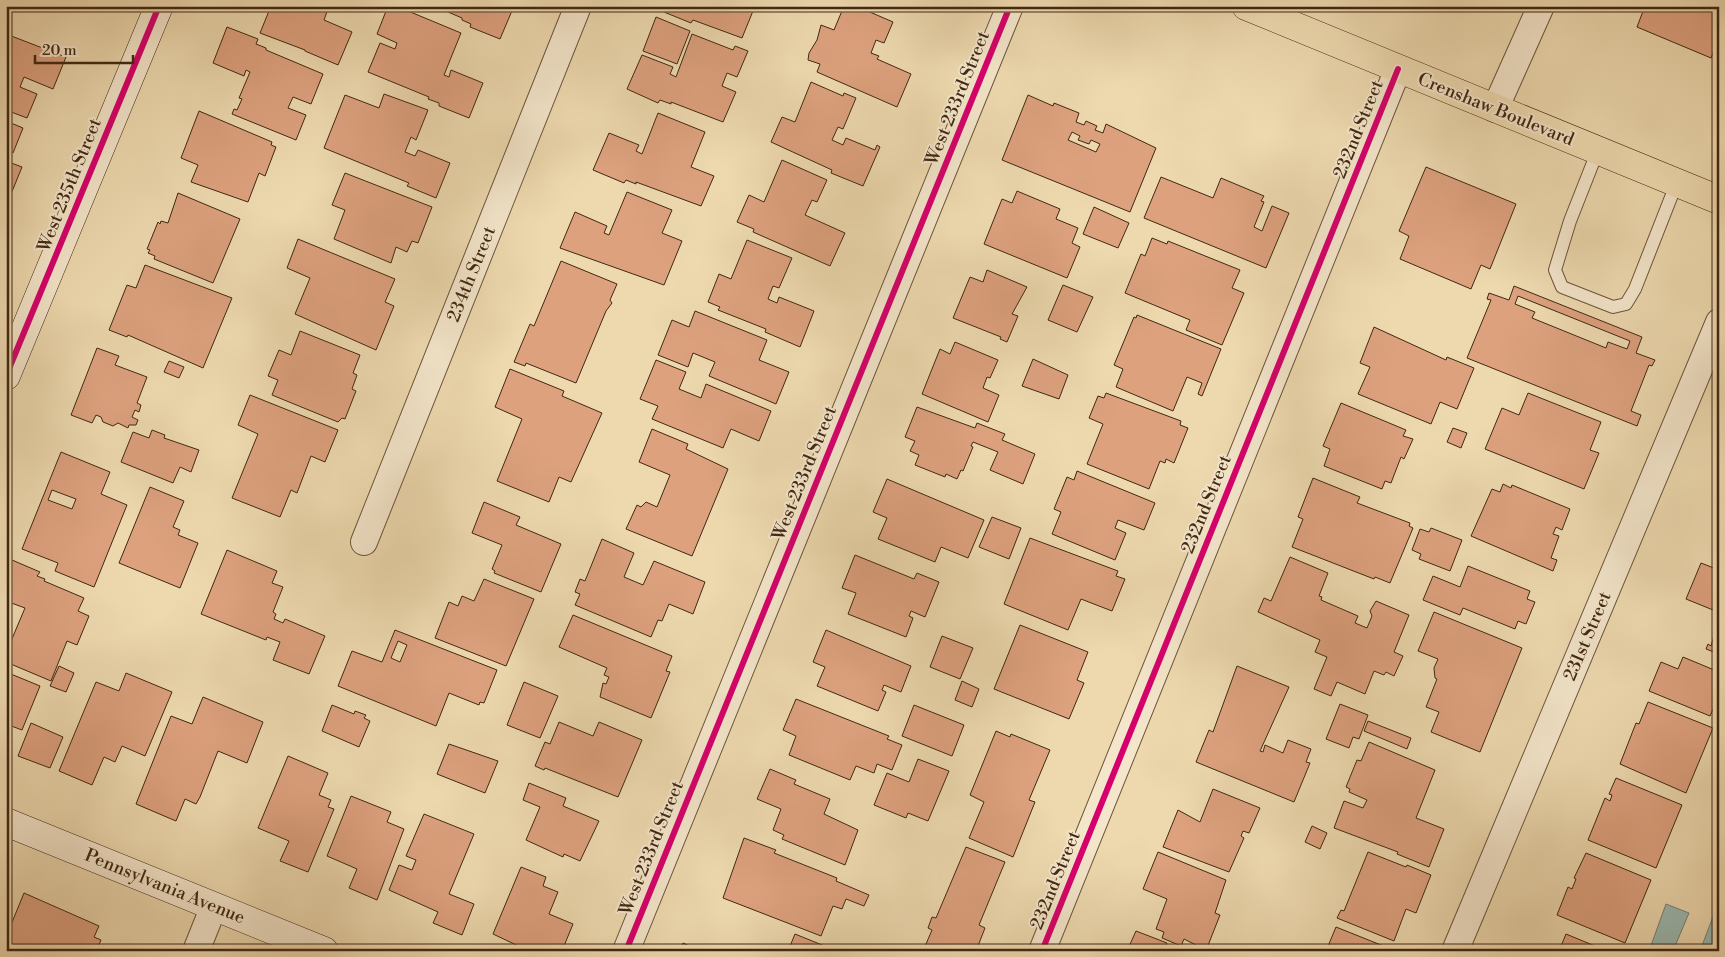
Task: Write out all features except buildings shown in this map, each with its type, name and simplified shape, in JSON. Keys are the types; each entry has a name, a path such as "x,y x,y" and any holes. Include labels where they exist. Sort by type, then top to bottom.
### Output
{"main road":[{"name":"Crenshaw Boulevard","path":"1246,6 1398,70 1719,200"}],"street":[{"name":"West 235th Street","path":"6,376 159,6"},
{"name":"234th Street","path":"364,542 578,6"},
{"name":"West 233rd Street","path":"626,951 1010,6"},
{"path":"1495,109 1541,6"},
{"name":"232nd Street","path":"1042,951 1398,70"},
{"name":"231st Street","path":"1455,951 1717,330"},
{"name":"Pennsylvania Avenue","path":"6,822 324,951"},
{"path":"196,951 214,906"}],"lane":[{"path":"1598,150 1570,221 1555,270 1562,287 1612,306 1626,304 1635,289 1677,182"}],"water":[{"path":"1666,904 1689,913 1673,951 1649,951"},
{"path":"1716,909 1719,910 1719,951 1700,951"}],"cycle path":[{"path":"6,376 159,6"},
{"path":"626,951 1010,6"},
{"path":"1042,951 1398,69"}]}
